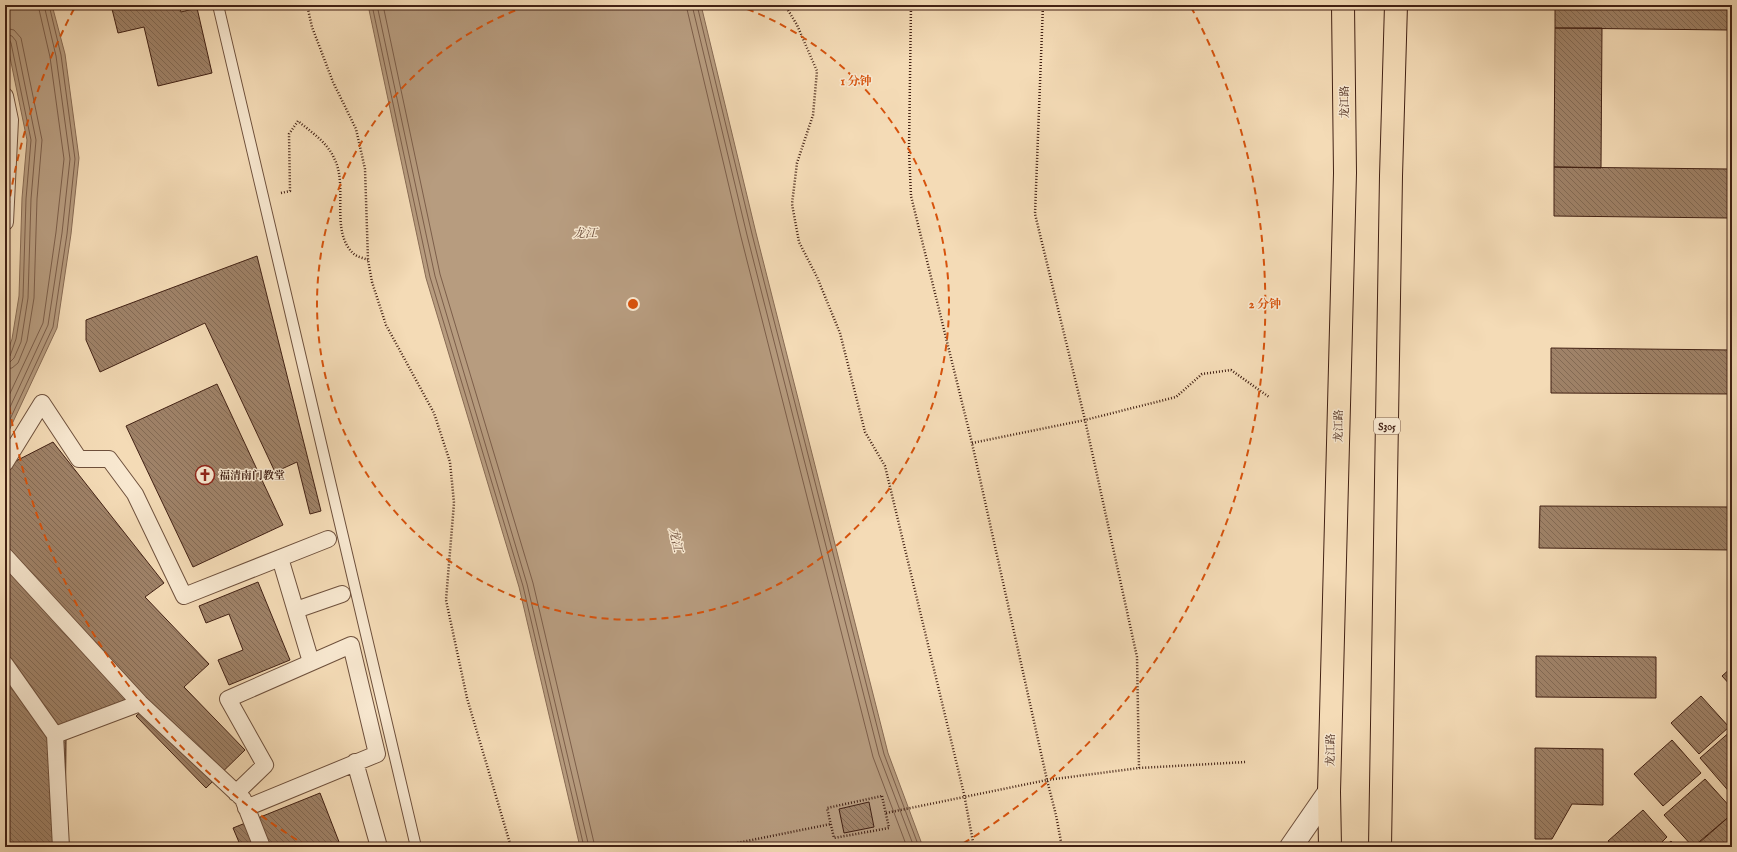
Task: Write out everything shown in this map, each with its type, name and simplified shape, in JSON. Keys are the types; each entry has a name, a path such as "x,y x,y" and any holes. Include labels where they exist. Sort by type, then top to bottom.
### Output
{"main road":[{"name":"龙江路","path":"1330,847 1329,792 1345,173 1343,5"},
{"name":"S305","path":"1380,847 1391,176 1396,5"}],"street":[{"path":"5,96 10,120 5,222"},
{"path":"5,462 42,403 79,459 109,459 131,488 184,596 328,539"},
{"path":"5,556 140,703 243,799 262,847"},
{"path":"280,558 311,662"},
{"path":"296,610 342,594"},
{"path":"236,793 265,765 228,699 351,645 377,754 246,808"},
{"path":"5,664 55,735 61,847"},
{"path":"55,735 140,703"},
{"path":"355,762 379,847"},
{"path":"1291,847 1329,792"}],"lane":[{"path":"218,5 416,847"}],"path":[{"path":"308,5 312,27 333,82 356,129 365,169 368,260 372,282 386,324 434,413 450,462 454,503 446,600 467,698 511,847"},
{"path":"785,5 797,25 817,71 814,115 798,163 792,204 799,242 817,277 840,333 865,432 885,466 964,794 974,847"},
{"path":"911,5 909,151 911,196 972,443 1062,847"},
{"path":"1043,5 1035,214 1085,420 1137,657 1139,768"},
{"path":"263,197 290,191 289,134 298,121 320,138 335,158 341,183 340,210 343,239 354,255 368,260"},
{"path":"972,443 1085,420 1176,397 1202,374 1231,370 1269,397"},
{"path":"886,812 1047,780 1139,768 1246,762"},
{"path":"882,796 889,828 834,838 831,824 827,808 882,796"},
{"path":"717,847 831,824"}],"water":[{"path":"5,5 52,5 65,54 79,158 71,234 57,328 5,439 5,358 12,339 19,296 22,198 27,140 5,33"},
{"name":"龙江","path":"368,5 701,5 756,233 888,753 923,847 580,847 519,587 426,278"}],"building":[{"path":"111,5 179,5 181,12 197,8 212,73 158,86 144,27 118,33"},
{"path":"1555,5 1728,5 1728,30 1555,28"},
{"path":"1555,28 1602,28 1601,168 1554,167"},
{"path":"1554,167 1728,169 1728,218 1554,216"},
{"path":"257,256 321,511 310,514 297,462 275,472 205,323 100,372 86,340 86,320"},
{"path":"1551,348 1732,350 1732,394 1551,393"},
{"name":"福清南门教堂","path":"217,384 283,525 193,567 126,426"},
{"path":"53,442 164,583 145,597 209,664 184,687 245,750 206,788 136,716 147,706 66,739 65,847 5,847 5,477 12,463"},
{"path":"1540,506 1732,507 1732,550 1539,548"},
{"path":"258,582 290,660 229,685 218,660 243,650 229,614 206,623 199,606"},
{"path":"1536,656 1656,657 1656,698 1536,697"},
{"path":"1732,667 1732,687 1722,676"},
{"path":"1701,696 1729,727 1699,754 1671,723"},
{"path":"1732,730 1732,795 1700,758"},
{"path":"1672,740 1701,773 1663,806 1634,774"},
{"path":"1535,748 1603,749 1603,805 1572,804 1552,839 1535,839"},
{"path":"1705,779 1732,809 1732,814 1693,847 1664,815"},
{"path":"320,793 341,847 241,847 233,828"},
{"path":"869,802 874,827 844,833 839,809"},
{"path":"1643,810 1667,837 1657,847 1613,847 1608,841"},
{"path":"1732,814 1732,843 1727,847 1702,847 1699,843"},
{"path":"1671,841 1677,847 1664,847"}],"place":[{"name":"福清南门教堂","path":"205,475"}]}
